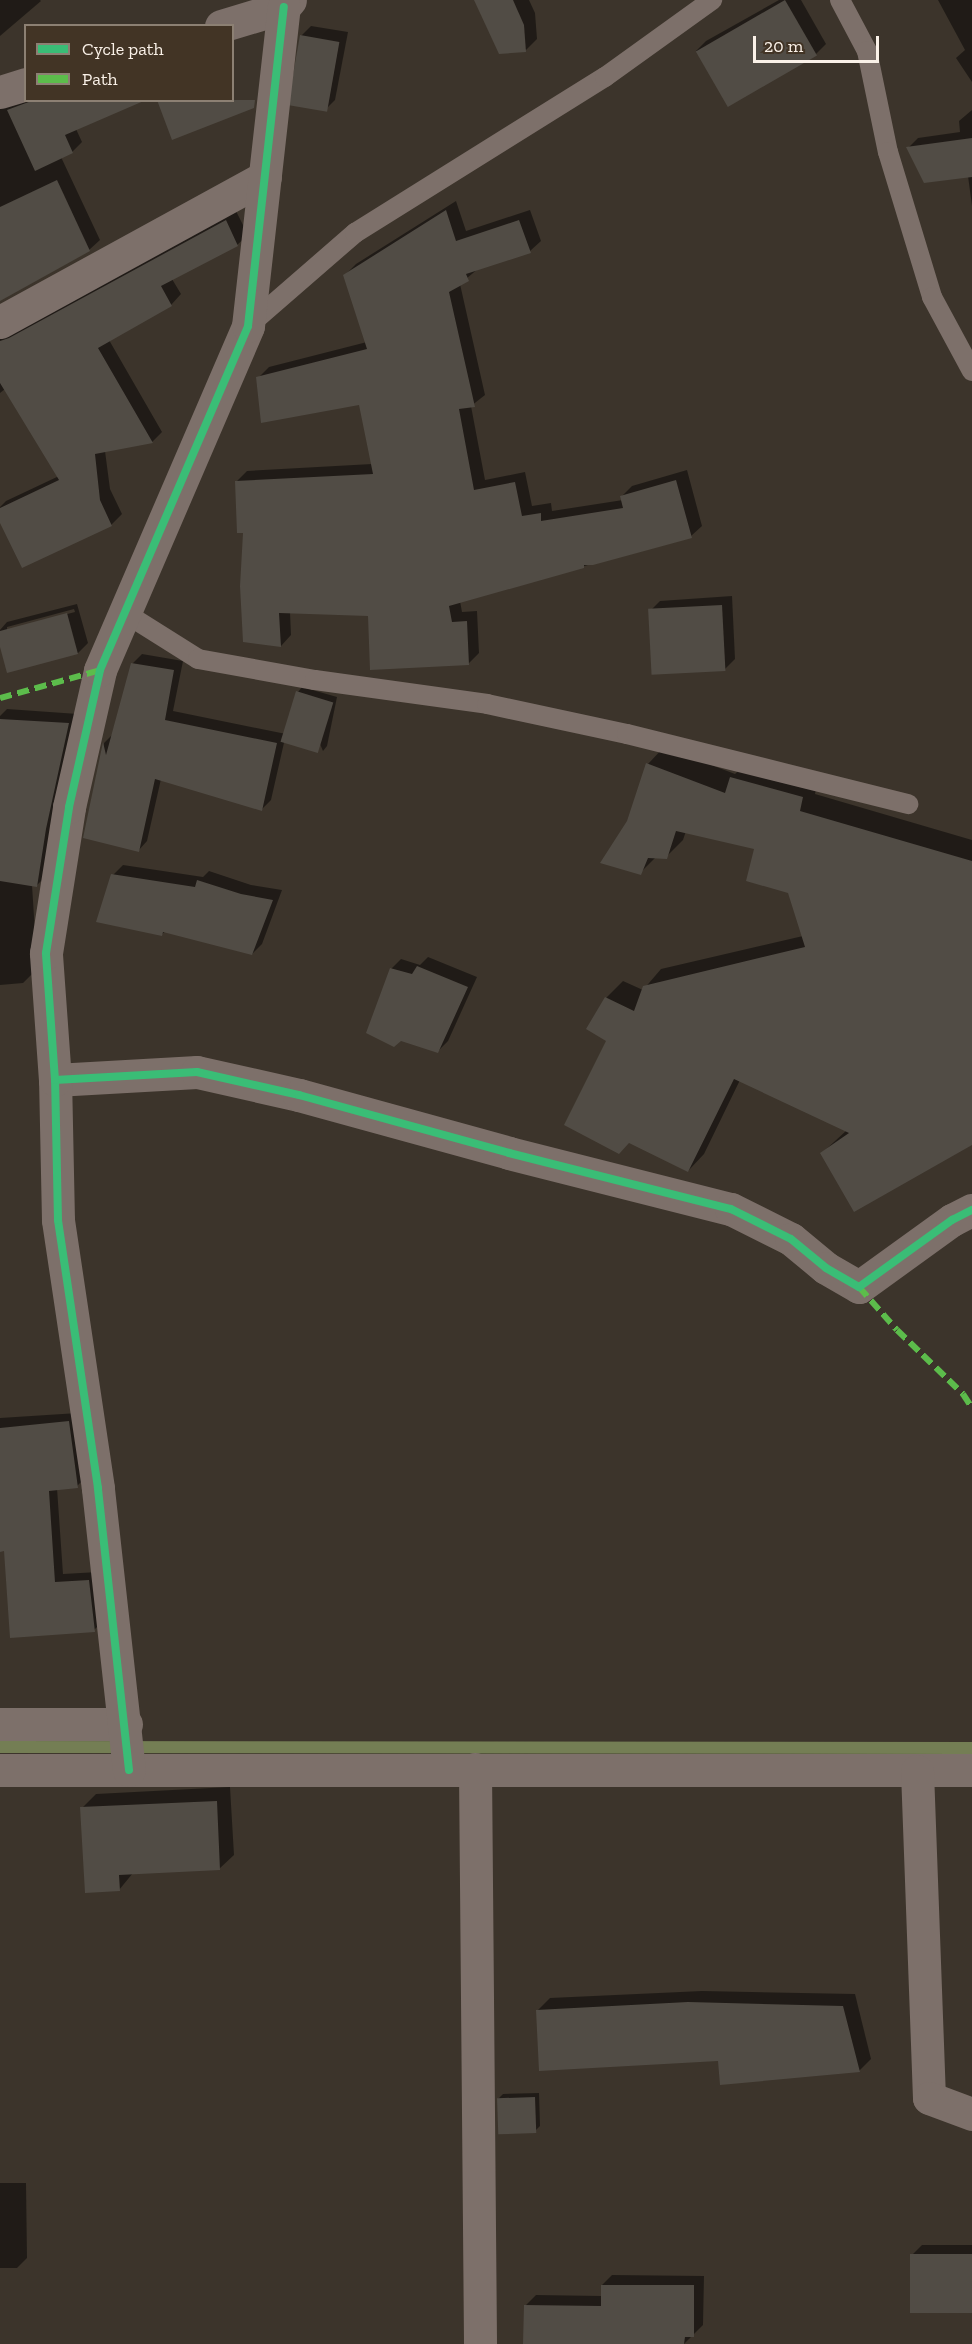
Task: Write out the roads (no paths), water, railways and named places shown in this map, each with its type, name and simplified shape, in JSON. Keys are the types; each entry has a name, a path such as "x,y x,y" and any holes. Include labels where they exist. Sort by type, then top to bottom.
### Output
{"street":[{"path":"128,1747 98,1488 58,1220 55,1080 46,953 69,807 100,670 248,326 287,3 226,24"},
{"path":"0,92 24,85"},
{"path":"0,322 265,177"},
{"path":"55,1080 197,1072 299,1095 509,1153 730,1209 791,1239 826,1268 859,1287 951,1220 972,1210"},
{"path":"0,1724 128,1747 475,1769 972,1770"},
{"path":"0,1770 128,1747"},
{"path":"475,1769 480,2344"},
{"path":"917,1771 929,2097 972,2114"}],"lane":[{"path":"248,326 355,233 605,77 712,0"},
{"path":"840,0 867,51 888,152 932,297 972,371"},
{"path":"125,613 198,659 315,680 488,704 627,734 908,804"}],"waterway":[{"path":"0,1747 972,1748"}]}
